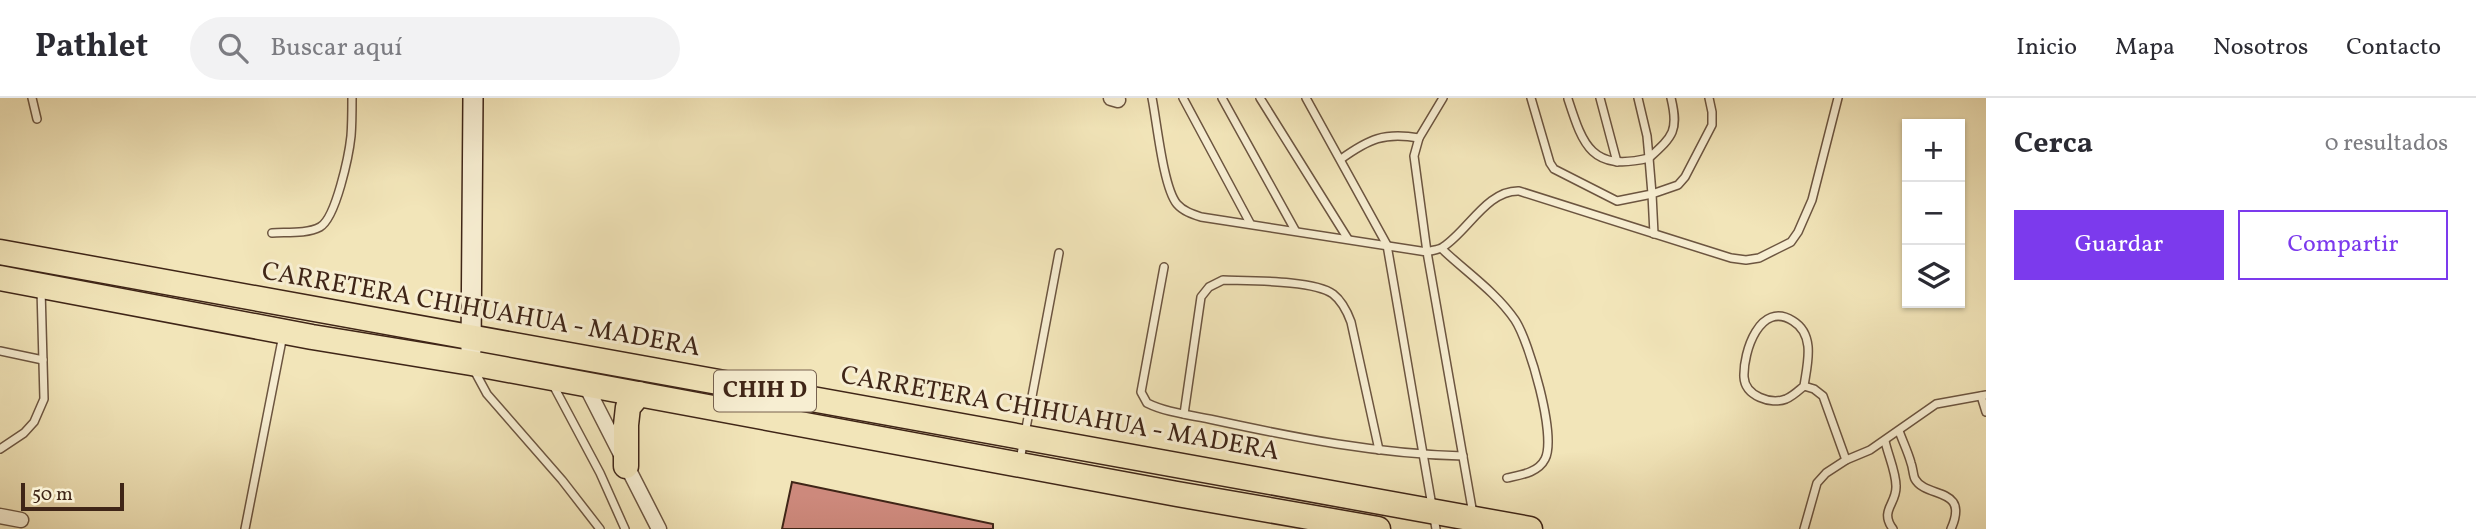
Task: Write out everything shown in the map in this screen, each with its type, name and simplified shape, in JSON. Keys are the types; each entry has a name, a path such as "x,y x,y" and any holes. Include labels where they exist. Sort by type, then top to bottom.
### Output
{"highway":[{"name":"CARRETERA CHIHUAHUA - MADERA","path":"0,252 471,336 543,363 585,384 1224,503 1378,529"},
{"name":"CARRETERA CHIHUAHUA - MADERA","path":"0,278 471,363 543,363 571,355 1173,463 1435,520 1530,529"},
{"path":"626,466 625,425 628,407 639,394"},
{"path":"1173,463 1183,478 1177,494"},
{"path":"1224,503 1219,486 1230,474"}],"street":[{"path":"471,363 473,98"},
{"path":"571,355 659,529"},
{"path":"0,516 22,520"}],"lane":[{"path":"32,98 37,119"},
{"path":"272,233 311,230 321,227 326,221 348,156 352,98"},
{"path":"1152,98 1170,192 1175,201 1189,213 1200,217 1427,252 1442,248 1508,191 1519,191 1746,260 1759,258 1791,242 1798,232 1812,201 1838,98"},
{"path":"1183,98 1250,223"},
{"path":"1222,98 1295,230"},
{"path":"1259,98 1348,239"},
{"path":"1306,98 1387,245 1435,520"},
{"path":"1443,98 1419,138 1414,156 1427,252 1475,524"},
{"path":"1531,98 1554,169 1604,197 1617,201 1652,194 1678,185 1685,177 1712,125 1713,112 1709,98"},
{"path":"1600,98 1617,162"},
{"path":"1638,98 1647,136 1654,234"},
{"path":"1568,99 1580,137 1587,147 1600,156 1617,162 1649,158 1662,146 1675,127 1671,98"},
{"path":"1340,159 1371,140 1403,135 1419,138"},
{"path":"1442,248 1494,295 1516,321 1536,372 1545,423 1545,459 1528,473 1507,478"},
{"path":"1020,464 1059,253"},
{"path":"0,449 24,433 44,399 41,285 43,260"},
{"path":"1164,267 1141,392 1143,399 1152,405 1306,440 1425,455 1463,456"},
{"path":"1184,414 1201,297 1209,287 1223,279 1318,286 1334,295 1351,322 1379,450"},
{"path":"1769,317 1793,321 1803,330 1808,350 1804,386 1784,401 1767,400 1752,393 1746,386 1744,377 1751,343 1758,326 1769,317"},
{"path":"245,529 283,331"},
{"path":"0,351 43,360"},
{"path":"471,363 487,394 562,480 600,529"},
{"path":"543,363 570,421 600,472 625,529"},
{"path":"1804,386 1824,396 1846,460"},
{"path":"1804,529 1817,482 1826,472 1885,441 1922,411 1936,404 1983,396 1986,412"},
{"path":"1899,431 1915,479 1927,490 1941,492 1950,499 1955,508 1956,517 1951,529"},
{"path":"1885,441 1896,484 1888,510 1888,520 1893,529"}],"building":[{"path":"792,482 993,524 993,529 782,529"}]}
